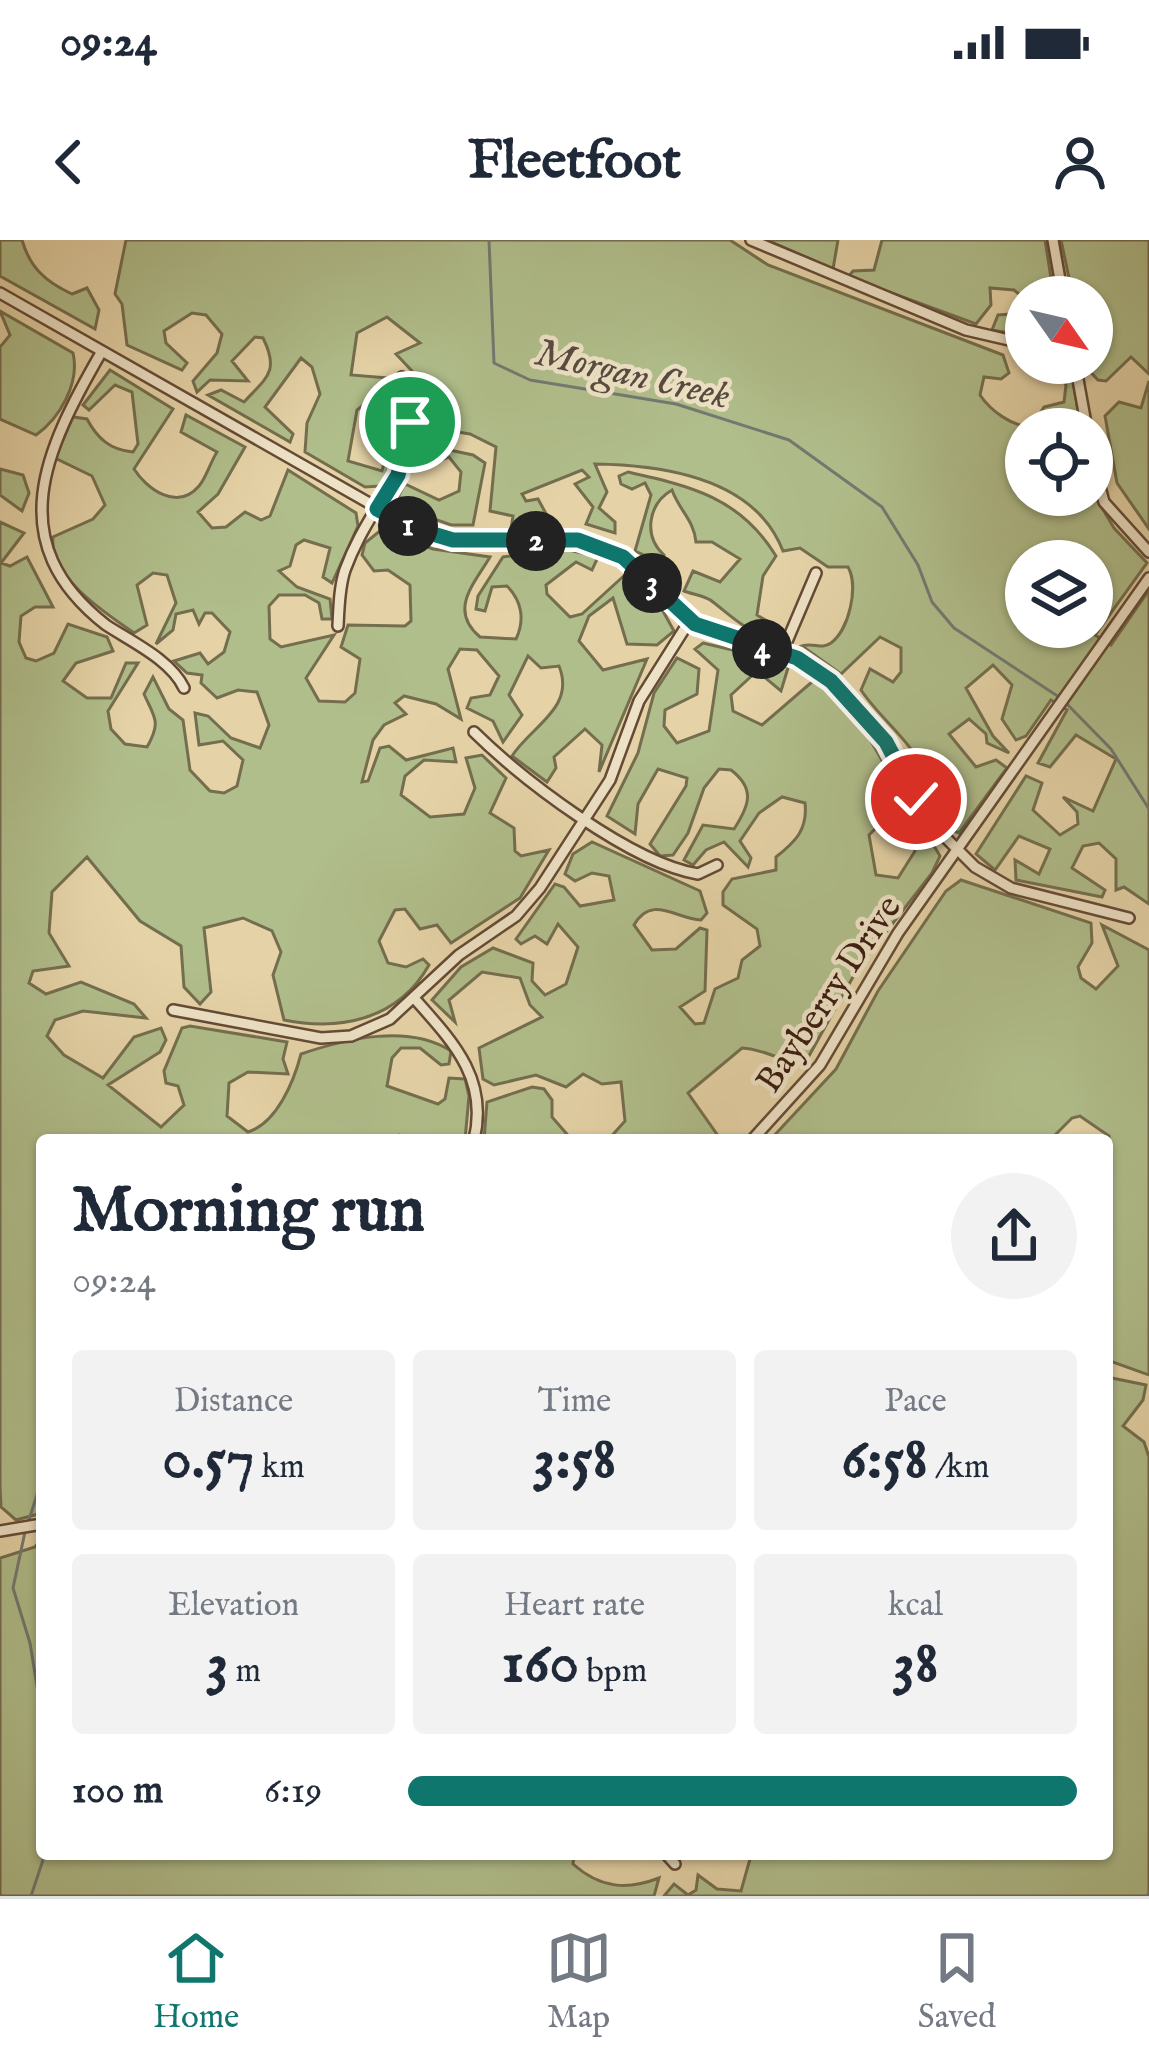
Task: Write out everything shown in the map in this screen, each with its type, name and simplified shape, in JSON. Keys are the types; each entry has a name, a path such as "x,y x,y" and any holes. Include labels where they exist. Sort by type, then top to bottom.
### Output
{"street":[{"path":"751,240 966,330 1005,339"},
{"path":"1053,240 1059,276"},
{"path":"0,293 413,528 453,540 564,539 604,547 633,563 690,620 782,653 831,681 886,742 927,819 957,852 1011,888 1129,918"},
{"path":"102,351 41,464 35,500 41,545 75,599 170,669 184,688"},
{"path":"338,626 343,576 406,451 410,422 402,377"},
{"path":"1113,512 1149,552"},
{"path":"782,653 816,573"},
{"name":"Bayberry Drive","path":"757,1134 820,1065 898,932 1149,578"},
{"path":"173,1010 337,1038 378,1026 459,955 524,909 617,767 648,685 690,620"},
{"path":"473,733 510,767 666,867 698,874 717,865"},
{"path":"414,998 468,1065 477,1108 475,1134"},
{"path":"0,1531 36,1525"},
{"path":"671,1860 675,1864"}],"green space":[{"path":"0,240 22,240 34,266 72,294 87,288 99,310 95,329 0,276"},
{"path":"126,240 730,240 768,265 1003,355 1005,376 984,377 980,395 1005,418 1005,516 1107,516 1147,563 1113,610 1113,540 1005,540 1005,648 1113,648 1149,590 1149,904 1124,887 1116,890 1116,859 1099,843 1083,846 1072,868 1105,890 1102,897 1016,880 1015,860 1039,874 1050,849 1019,836 995,870 976,854 1026,776 1042,783 1033,810 1060,835 1078,824 1077,812 1063,797 1093,811 1116,759 1076,735 1050,767 1038,763 1067,710 1051,700 1026,736 1016,740 1002,719 1012,685 993,665 966,688 993,736 1009,753 987,743 986,734 969,719 949,734 976,767 996,760 1007,768 959,833 940,820 916,756 861,690 870,669 893,682 901,672 901,648 880,637 841,674 802,646 827,645 843,628 852,596 848,567 828,567 800,548 783,551 770,526 729,492 677,473 595,464 607,492 599,508 615,522 615,533 586,524 593,507 575,484 589,477 582,470 522,494 526,501 538,499 550,521 511,529 513,516 490,511 496,447 470,434 419,426 412,371 396,354 420,343 387,317 357,333 351,375 389,378 383,390 357,410 348,461 382,471 390,442 387,407 392,404 400,411 401,444 380,486 365,487 305,452 307,423 320,394 312,367 301,358 265,407 293,434 290,442 208,395 221,390 244,402 268,374 270,359 263,338 255,337 232,361 248,381 210,380 197,392 193,381 217,353 222,334 206,315 192,313 164,331 166,343 187,363 182,370 127,345 122,304 115,294"},
{"path":"769,240 838,240 833,269 769,241"},
{"path":"882,240 1045,240 1051,276 1005,276 1005,289 990,288 991,305 976,324 848,277 853,271 874,270"},
{"path":"1061,240 1149,240 1149,374 1131,357 1113,374 1113,276 1069,276"},
{"path":"0,311 73,353 74,376 66,399 36,435 0,419 0,347 10,335"},
{"path":"1005,314 1005,332 992,330 998,315"},
{"path":"110,370 173,409 134,469 154,490 172,497 190,494 201,483 217,452 181,432 186,415 245,447 218,494 198,512 212,528 226,527 245,512 261,520 270,516 288,470 356,513 358,526 332,583 323,577 330,548 304,540 296,545 290,566 279,571 297,587 330,599 332,619 322,619 319,603 305,595 279,595 269,606 270,639 281,647 334,635 306,678 319,701 345,702 355,693 360,659 341,647 348,625 405,626 411,621 410,585 388,570 374,571 362,555 365,543 381,530 433,549 490,557 465,607 480,637 516,639 519,632 519,604 507,586 492,587 485,611 476,609 478,596 503,557 565,549 598,557 592,570 576,562 546,585 547,594 570,617 582,614 627,573 659,604 674,631 657,645 627,644 613,598 589,616 579,641 603,670 647,659 599,772 602,745 585,729 554,757 556,768 547,782 512,756 557,705 563,681 559,666 541,668 528,656 509,695 522,715 503,742 493,721 467,708 471,698 490,695 499,676 477,650 460,649 448,669 461,719 436,704 404,696 395,703 406,714 384,725 373,740 362,782 368,781 380,748 389,746 406,760 453,748 456,762 424,760 405,776 401,795 430,817 464,814 475,788 466,758 482,755 506,778 490,813 514,828 515,851 521,856 549,850 520,898 451,943 437,925 420,929 405,909 395,910 379,941 388,963 406,967 423,959 429,965 401,998 366,1017 326,1024 284,1020 273,975 281,952 272,931 243,918 204,928 211,992 200,1004 184,987 181,946 140,921 87,857 52,892 49,933 69,966 33,971 29,983 46,994 81,982 134,1004 146,1018 83,1011 55,1020 47,1036 64,1055 103,1078 134,1037 161,1028 166,1040 160,1052 108,1085 161,1127 184,1105 178,1086 166,1083 164,1071 182,1028 190,1026 287,1042 283,1059 288,1074 248,1072 229,1083 227,1116 248,1132 276,1110 301,1054 358,1039 416,1038 451,1051 449,1064 441,1065 420,1048 401,1048 392,1058 387,1086 438,1104 445,1099 449,1078 465,1079 469,1096 466,1134 36,1134 36,1515 16,1520 1,1507 0,1486 0,522 24,533 1,563 10,566 27,557 53,607 35,607 21,616 19,642 26,658 36,661 54,653 68,624 107,637 113,651 76,663 63,681 87,698 111,698 126,663 138,663 108,711 111,729 125,744 147,747 152,738 155,719 144,694 153,677 169,709 183,720 190,770 210,791 224,793 237,786 243,760 223,741 199,745 195,713 208,716 231,738 260,748 269,725 257,692 238,690 217,698 201,683 202,675 187,673 174,661 200,653 208,664 224,652 230,632 212,613 205,613 199,624 193,610 176,614 173,630 156,644 176,603 167,575 153,573 137,585 147,625 134,633 81,592 60,566 53,537 93,519 105,505 92,476 55,458 73,417 87,419 100,437 118,449 133,452 138,444 132,392 115,385 89,410 83,405"},
{"path":"1149,381 1149,529 1117,483 1113,461 1113,408 1119,402 1141,408"},
{"path":"1065,384 1074,384 1078,408 1043,408 1064,402"},
{"path":"416,443 473,455 485,463 473,525 451,525 401,507 399,495 405,484 439,500 459,491 461,472 449,457 412,470"},
{"path":"0,469 23,475 29,493 22,511 0,495"},
{"path":"628,472 712,497 762,536 776,556 763,576 757,615 784,631 774,638 755,632 710,600 684,591 693,571 720,582 740,559 712,542 696,542 672,490 658,503 651,521 653,539 664,555 662,563 635,551 651,495 645,483 632,489 621,484 619,476"},
{"path":"703,643 779,661 788,668 781,691 757,671 731,695 733,711 762,725 813,681 856,719 908,811 890,814 869,835 876,875 898,878 915,851 913,838 898,831 904,824 924,829 940,856 858,968 805,1063 742,1048 688,1093 717,1134 613,1134 625,1121 621,1082 602,1084 583,1074 566,1087 536,1075 494,1085 483,1079 479,1048 542,1017 530,1005 520,978 482,972 449,1000 455,1022 432,1000 461,967 493,948 533,963 532,981 545,995 566,984 578,947 558,924 547,944 535,936 521,944 516,939 555,884 564,887 580,906 614,900 609,876 592,873 575,881 565,874 573,854 592,842 700,891 707,913 701,920 657,910 641,916 634,925 652,950 676,949 700,928 707,930 705,991 680,1007 695,1024 704,1023 715,989 738,978 742,960 760,946 757,929 723,905 723,892 732,879 776,870 776,857 799,834 805,803 782,797 759,813 740,841 751,858 748,867 724,842 706,850 693,865 684,860 703,825 734,829 743,813 747,791 731,770 719,769 704,788 688,833 673,855 660,856 650,844 687,778 658,769 638,804 635,834 607,816 638,753 654,693 677,658 699,669 697,694 665,710 664,726 677,743 709,731 718,670 695,649"},
{"path":"961,880 1091,923 1092,943 1078,967 1081,978 1096,989 1118,966 1102,925 1149,950 1149,1375 1113,1362 1113,1134 1080,1116 1056,1134 776,1134 836,1069 878,991 946,891"},
{"path":"532,1087 544,1089 552,1100 552,1117 567,1134 484,1134 487,1102"},
{"path":"1113,1378 1146,1385 1143,1400 1123,1426 1144,1442 1149,1457 1149,1896 664,1896 674,1884 688,1895 696,1890 698,1875 717,1889 741,1891 750,1860 1113,1860"},
{"path":"35,1547 36,1860 573,1860 583,1872 604,1883 626,1885 659,1878 654,1896 0,1896 0,1558"}],"waterway":[{"name":"Morgan Creek","path":"489,240 494,363 530,380 676,404 789,440 882,507 918,565 932,602 954,628 1059,697"},
{"name":"Morgan Creek","path":"1067,704 1111,749 1149,809"},
{"path":"28,1523 36,1498"},
{"path":"25,1532 13,1588 36,1680"},
{"path":"31,1896 43,1860"}],"route":[{"path":"410,422 398,475 377,509 413,528 453,540 498,544 578,540 623,557 695,624 797,658 831,681 886,742 916,799"}]}
